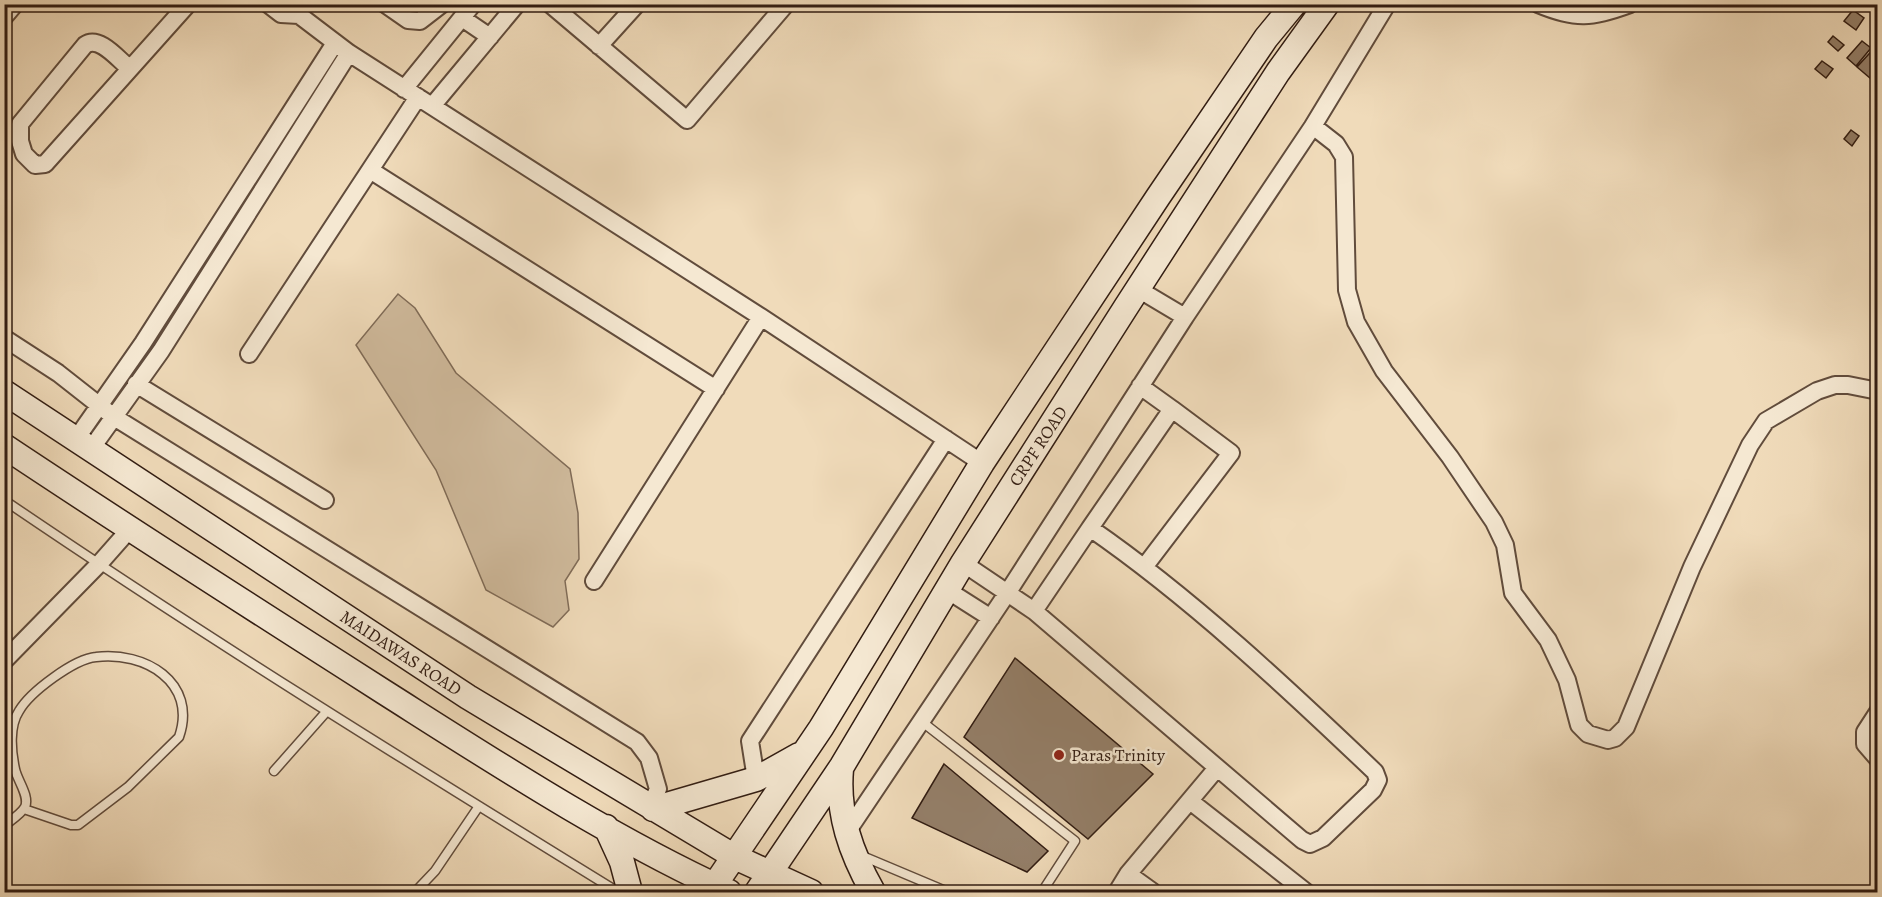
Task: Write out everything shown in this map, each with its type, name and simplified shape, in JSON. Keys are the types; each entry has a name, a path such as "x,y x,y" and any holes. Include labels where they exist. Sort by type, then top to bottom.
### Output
{"street":[{"path":"4,17 15,4"},
{"path":"129,68 98,42 89,42 85,45 20,124 20,141 28,161 35,165 45,164 188,4"},
{"path":"268,4 280,14 296,10 349,53 761,317 946,440 1016,480"},
{"path":"385,4 408,20 420,21 442,4"},
{"path":"249,354 418,97 462,18 473,4"},
{"path":"418,97 490,37 517,4"},
{"path":"598,45 637,4"},
{"path":"551,5 687,120 786,4"},
{"path":"4,446 129,530 449,733 606,827 718,890 735,857 806,751 984,461 1164,188 1266,38 1294,4"},
{"name":"CRPF ROAD","path":"763,883 842,766 963,563 1137,289 1272,82 1327,4"},
{"path":"849,842 921,721 1008,592 1185,317 1313,126 1387,4"},
{"path":"1538,4 1575,17 1597,16 1630,4"},
{"path":"462,18 490,37"},
{"path":"83,444 100,406 143,343 335,42"},
{"path":"83,444 114,417 161,351 349,53"},
{"path":"1313,126 1336,144 1344,157 1347,290 1356,322 1384,371 1450,457 1494,522 1505,545 1513,592 1548,640 1567,680 1579,725 1588,734 1608,740 1615,738 1626,727 1692,567 1750,445 1766,421 1817,391 1835,386 1848,385 1878,391"},
{"path":"370,170 716,388"},
{"path":"1137,289 1185,317"},
{"path":"594,581 761,317"},
{"path":"4,338 58,373 114,417 638,742 648,758 658,789 651,808"},
{"path":"143,343 161,351"},
{"path":"136,384 325,500"},
{"path":"1140,386 1231,453 1144,566"},
{"name":"MAIDAWAS ROAD","path":"4,392 468,697 735,857 763,883 811,892"},
{"path":"1034,611 1172,409"},
{"path":"756,779 750,741 946,440"},
{"path":"963,563 1034,611 1217,768 1310,844 1323,838 1373,790 1378,780 1376,772 1335,733 1144,566 1090,528"},
{"path":"4,661 129,530"},
{"path":"947,590 991,618"},
{"path":"1878,712 1865,732 1865,744 1878,759"},
{"path":"651,808 756,779 806,751"},
{"path":"842,766 839,796 849,842 873,892"},
{"path":"1117,892 1128,874 1217,768"},
{"path":"1190,801 1306,892"},
{"path":"606,827 622,862 630,892"},
{"path":"1128,874 1153,892"}],"lane":[{"path":"4,500 327,711 618,892"},
{"path":"4,826 24,809 26,801 15,770 12,736 19,710 29,700 70,666 96,656 140,660 169,679 180,702 182,728 179,737 128,787 78,825 70,825 24,809"},
{"path":"274,771 327,711"},
{"path":"921,721 1075,841 1042,892"},
{"path":"415,892 435,871 479,806"},
{"path":"849,842 948,892"}],"shaded area":[{"path":"398,294 415,308 456,373 570,469 578,513 579,559 565,581 569,610 553,627 486,590 436,470 356,345"}],"building":[{"path":"1853,10 1864,18 1856,30 1844,21"},
{"path":"1878,23 1878,37 1871,31"},
{"path":"1833,36 1844,45 1838,51 1828,42"},
{"path":"1862,41 1871,48 1856,66 1847,58"},
{"path":"1878,44 1878,83 1877,84 1857,67"},
{"path":"1822,61 1833,69 1826,78 1815,69"},
{"path":"1851,130 1859,136 1852,146 1844,139"},
{"name":"Paras Trinity","path":"1015,658 1153,774 1088,839 964,737"},
{"path":"944,764 1048,851 1027,872 912,818"}],"place":[{"name":"Paras Trinity","path":"1059,755"}]}
